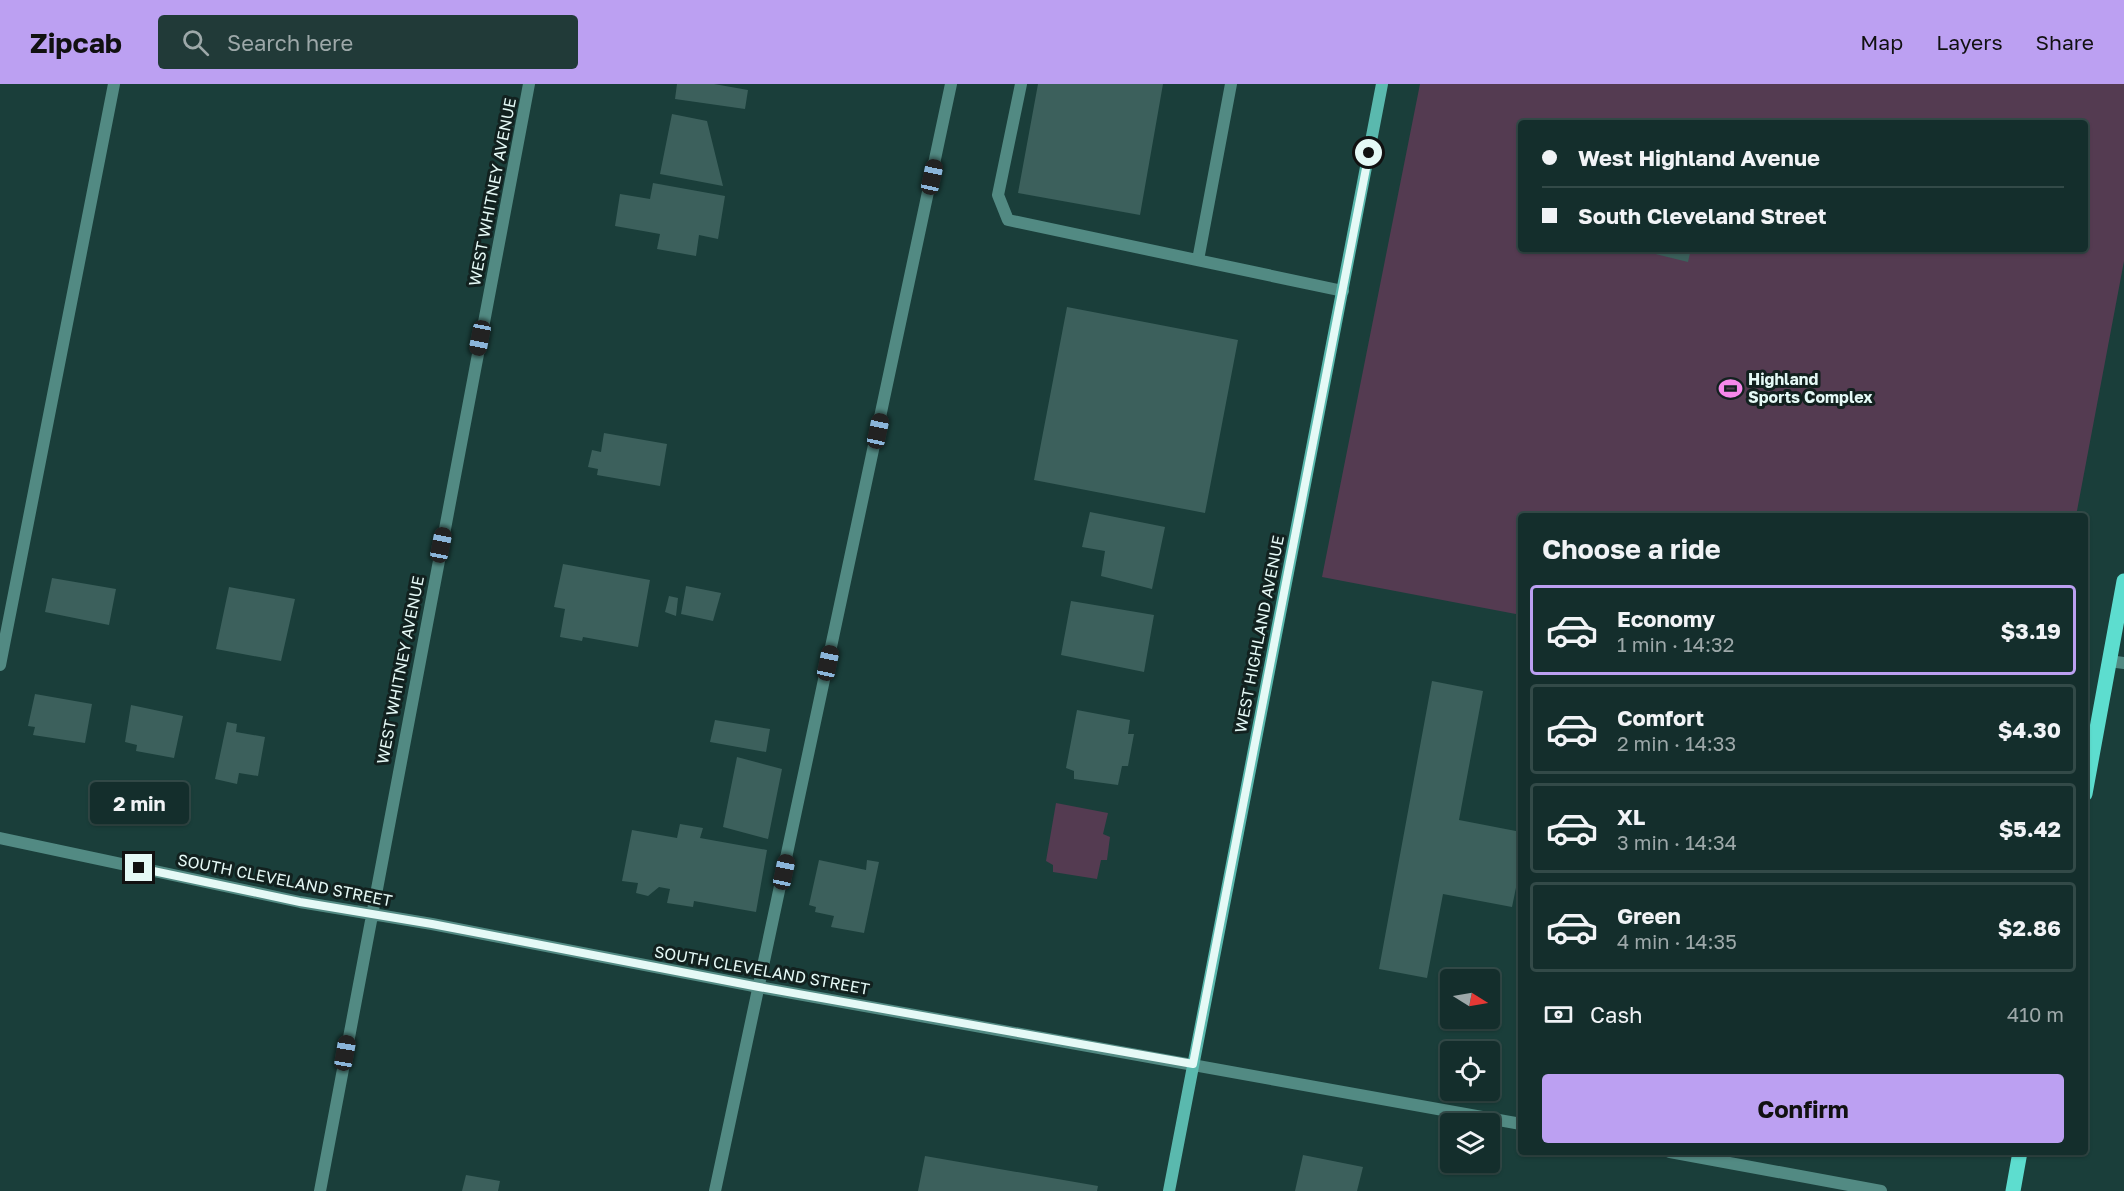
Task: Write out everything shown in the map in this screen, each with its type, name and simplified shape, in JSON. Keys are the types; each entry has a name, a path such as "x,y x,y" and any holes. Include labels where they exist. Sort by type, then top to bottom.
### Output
{"main road":[{"path":"2088,782 2117,662 2124,581"},
{"path":"2013,1191 2019,1155"}],"street":[{"path":"0,665 114,84"},
{"name":"WEST WHITNEY AVENUE","path":"320,1191 370,915 529,84"},
{"path":"715,1191 951,84"},
{"path":"1022,84 998,195 1008,220 1342,291"},
{"path":"1198,260 1231,84"},
{"name":"WEST HIGHLAND AVENUE","path":"1169,1191 1382,84"},
{"name":"SOUTH CLEVELAND STREET","path":"0,838 300,902 432,924 759,987 1518,1123"},
{"path":"1686,1155 1881,1191"}],"shaded area":[{"name":"Highland Sports Complex","path":"1420,84 2124,84 2124,261 2077,513 1518,513 1518,614 1322,577"},
{"path":"1056,803 1108,813 1103,834 1110,837 1107,860 1101,860 1097,879 1053,872 1053,865 1046,861"}],"building":[{"path":"677,84 714,84 748,90 745,109 675,99"},
{"path":"1038,84 1163,84 1140,215 1018,193"},
{"path":"672,114 707,121 723,186 660,174"},
{"path":"653,183 725,196 718,239 699,235 696,256 657,249 660,234 615,226 620,194 650,199"},
{"path":"1647,252 1690,252 1688,262"},
{"path":"1067,307 1238,340 1205,513 1034,480"},
{"path":"604,433 667,444 660,486 597,475 598,469 588,467 592,450 601,452"},
{"path":"1090,512 1165,527 1152,589 1101,576 1105,551 1082,547"},
{"path":"563,564 650,580 638,647 583,637 582,641 560,637 565,609 554,607"},
{"path":"52,578 116,589 109,625 45,612"},
{"path":"686,586 721,593 713,621 681,614"},
{"path":"229,587 295,599 281,661 216,649"},
{"path":"669,596 678,598 676,616 665,612"},
{"path":"1071,601 1154,615 1144,672 1061,655"},
{"path":"1432,681 1483,691 1459,820 1518,831 1518,878 1512,907 1443,894 1427,978 1379,969"},
{"path":"35,694 92,704 85,743 33,735 35,727 28,726"},
{"path":"131,705 183,716 174,758 136,751 137,745 125,742"},
{"path":"1077,710 1130,720 1128,734 1134,734 1128,766 1122,766 1118,785 1074,779 1074,771 1066,768"},
{"path":"715,720 770,729 766,752 710,742"},
{"path":"227,722 237,724 236,732 265,737 258,776 239,773 237,784 215,779"},
{"path":"737,757 782,769 768,839 723,827"},
{"path":"680,824 703,828 700,838 767,850 756,912 694,901 693,907 667,903 670,889 659,887 648,896 636,893 638,883 622,881 632,830 677,838"},
{"path":"819,860 866,870 867,860 879,862 864,933 831,927 834,916 815,912 816,907 809,905"},
{"path":"1303,1155 1363,1167 1357,1191 1295,1191"},
{"path":"925,1156 1098,1186 1097,1191 918,1191"},
{"path":"466,1175 500,1181 498,1191 462,1191"}],"place":[{"name":"Highland Sports Complex","path":"1730,388"}],"route":[{"path":"139,868 300,902 432,924 759,987 1193,1064 1369,153"}]}
